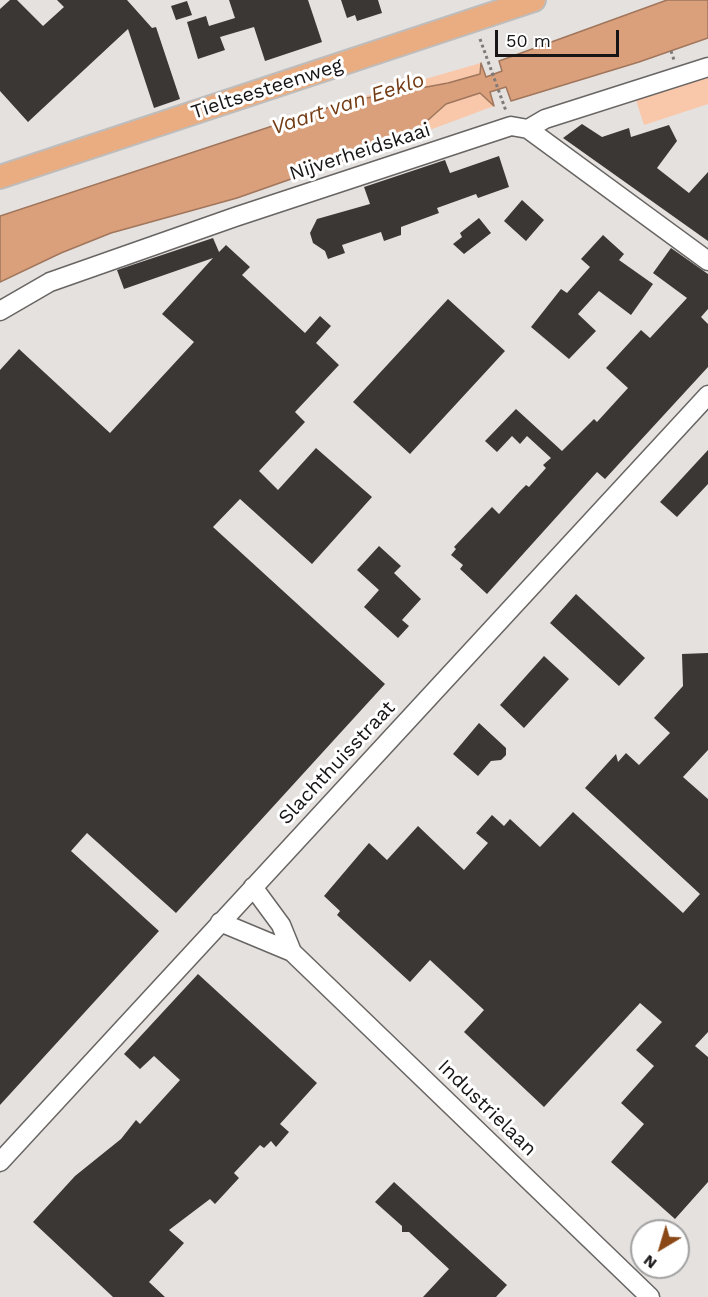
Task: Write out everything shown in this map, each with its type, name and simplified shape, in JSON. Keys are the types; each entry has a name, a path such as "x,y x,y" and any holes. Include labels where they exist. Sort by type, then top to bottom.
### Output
{"main road":[{"name":"Tieltsesteenweg","path":"0,177 534,0"}],"street":[{"path":"708,67 545,119 528,129 708,261"},
{"name":"Nijverheidskaai","path":"0,311 50,282 235,217 512,126 528,129"},
{"name":"Slachthuisstraat","path":"0,1162 708,395"},
{"name":"Industrielaan","path":"253,887 280,925 292,952"},
{"name":"Industrielaan","path":"220,922 292,952 650,1297"}],"path":[{"path":"473,20 499,91"}],"shaded area":[{"path":"481,63 480,74 448,83 345,102"},
{"path":"708,67 708,104 644,125 633,91"},
{"path":"481,93 494,106 408,138 446,104"}],"water":[{"name":"Vaart van Eeklo","path":"667,0 708,0 708,38 639,62 511,101 506,87 490,92 494,106 480,93 446,104 408,138 237,198 111,233 61,253 0,282 0,216 345,102 448,83 480,74 481,63 486,77 502,71 499,61"}],"building":[{"path":"10,0 17,0 43,26 64,7 57,0 127,0 152,28 156,27 180,99 154,108 128,29 28,122 0,91 0,9"},
{"path":"229,0 308,0 322,42 265,61 254,27 220,37 225,50 198,59 187,22 206,16 209,26 235,18"},
{"path":"341,0 378,0 382,13 357,21 355,15 347,18"},
{"path":"187,1 192,15 176,20 171,6"},
{"path":"582,124 602,137 629,128 631,137 669,125 677,141 657,168 689,193 708,172 708,241 563,138"},
{"path":"499,156 509,187 478,198 476,194 437,208 439,213 401,227 401,235 384,241 381,232 342,245 345,253 328,259 325,251 313,243 310,233 317,219 370,204 364,187 445,160 450,173"},
{"path":"522,200 544,220 526,241 504,221"},
{"path":"479,218 491,233 464,254 453,244 462,237 460,233"},
{"path":"603,235 624,254 619,260 653,284 631,315 599,291 578,314 596,331 569,359 531,327 561,289 567,293 590,267 581,259"},
{"path":"213,238 219,252 226,245 250,267 242,275 305,333 320,316 331,326 316,343 339,365 295,412 305,422 259,471 278,490 316,448 372,497 312,564 240,499 213,527 385,684 176,913 87,833 71,851 159,931 0,1105 0,370 19,349 110,433 194,342 162,314 213,258 124,289 117,270"},
{"path":"671,248 708,274 708,309 701,317 708,324 708,367 605,479 597,472 487,594 460,569 463,565 451,555 456,549 454,547 492,507 499,514 526,485 529,487 546,468 543,465 551,458 527,436 520,444 512,436 497,452 485,441 516,409 562,451 594,419 597,422 628,388 606,368 641,330 650,338 687,298 653,273"},
{"path":"448,299 505,351 410,454 353,402"},
{"path":"708,450 708,484 677,517 660,502"},
{"path":"379,546 401,566 394,573 421,599 402,620 409,626 398,638 364,607 379,590 357,570"},
{"path":"576,594 645,658 619,686 550,623"},
{"path":"708,653 708,750 683,777 708,799 708,1032 695,1046 708,1057 708,1182 675,1219 611,1162 644,1124 621,1103 654,1066 636,1050 662,1022 640,1003 544,1107 464,1032 484,1010 430,960 410,982 337,915 340,911 324,896 369,843 387,860 418,826 464,870 488,843 476,833 492,815 504,826 510,819 540,847 573,812 683,913 700,894 585,788 616,754 618,762 626,753 639,765 670,733 654,718 683,686 682,654"},
{"path":"544,656 569,679 524,728 500,705"},
{"path":"479,723 506,748 506,755 501,760 491,761 478,776 453,754"},
{"path":"198,974 317,1083 280,1124 289,1132 276,1147 271,1141 264,1148 260,1145 234,1173 239,1178 215,1204 210,1199 169,1230 184,1243 149,1282 165,1297 113,1297 33,1222 75,1176 121,1139 136,1120 140,1124 180,1080 154,1056 140,1069 124,1054"},
{"path":"394,1182 507,1285 496,1297 423,1297 449,1269 409,1232 402,1232 402,1226 375,1202"}]}
